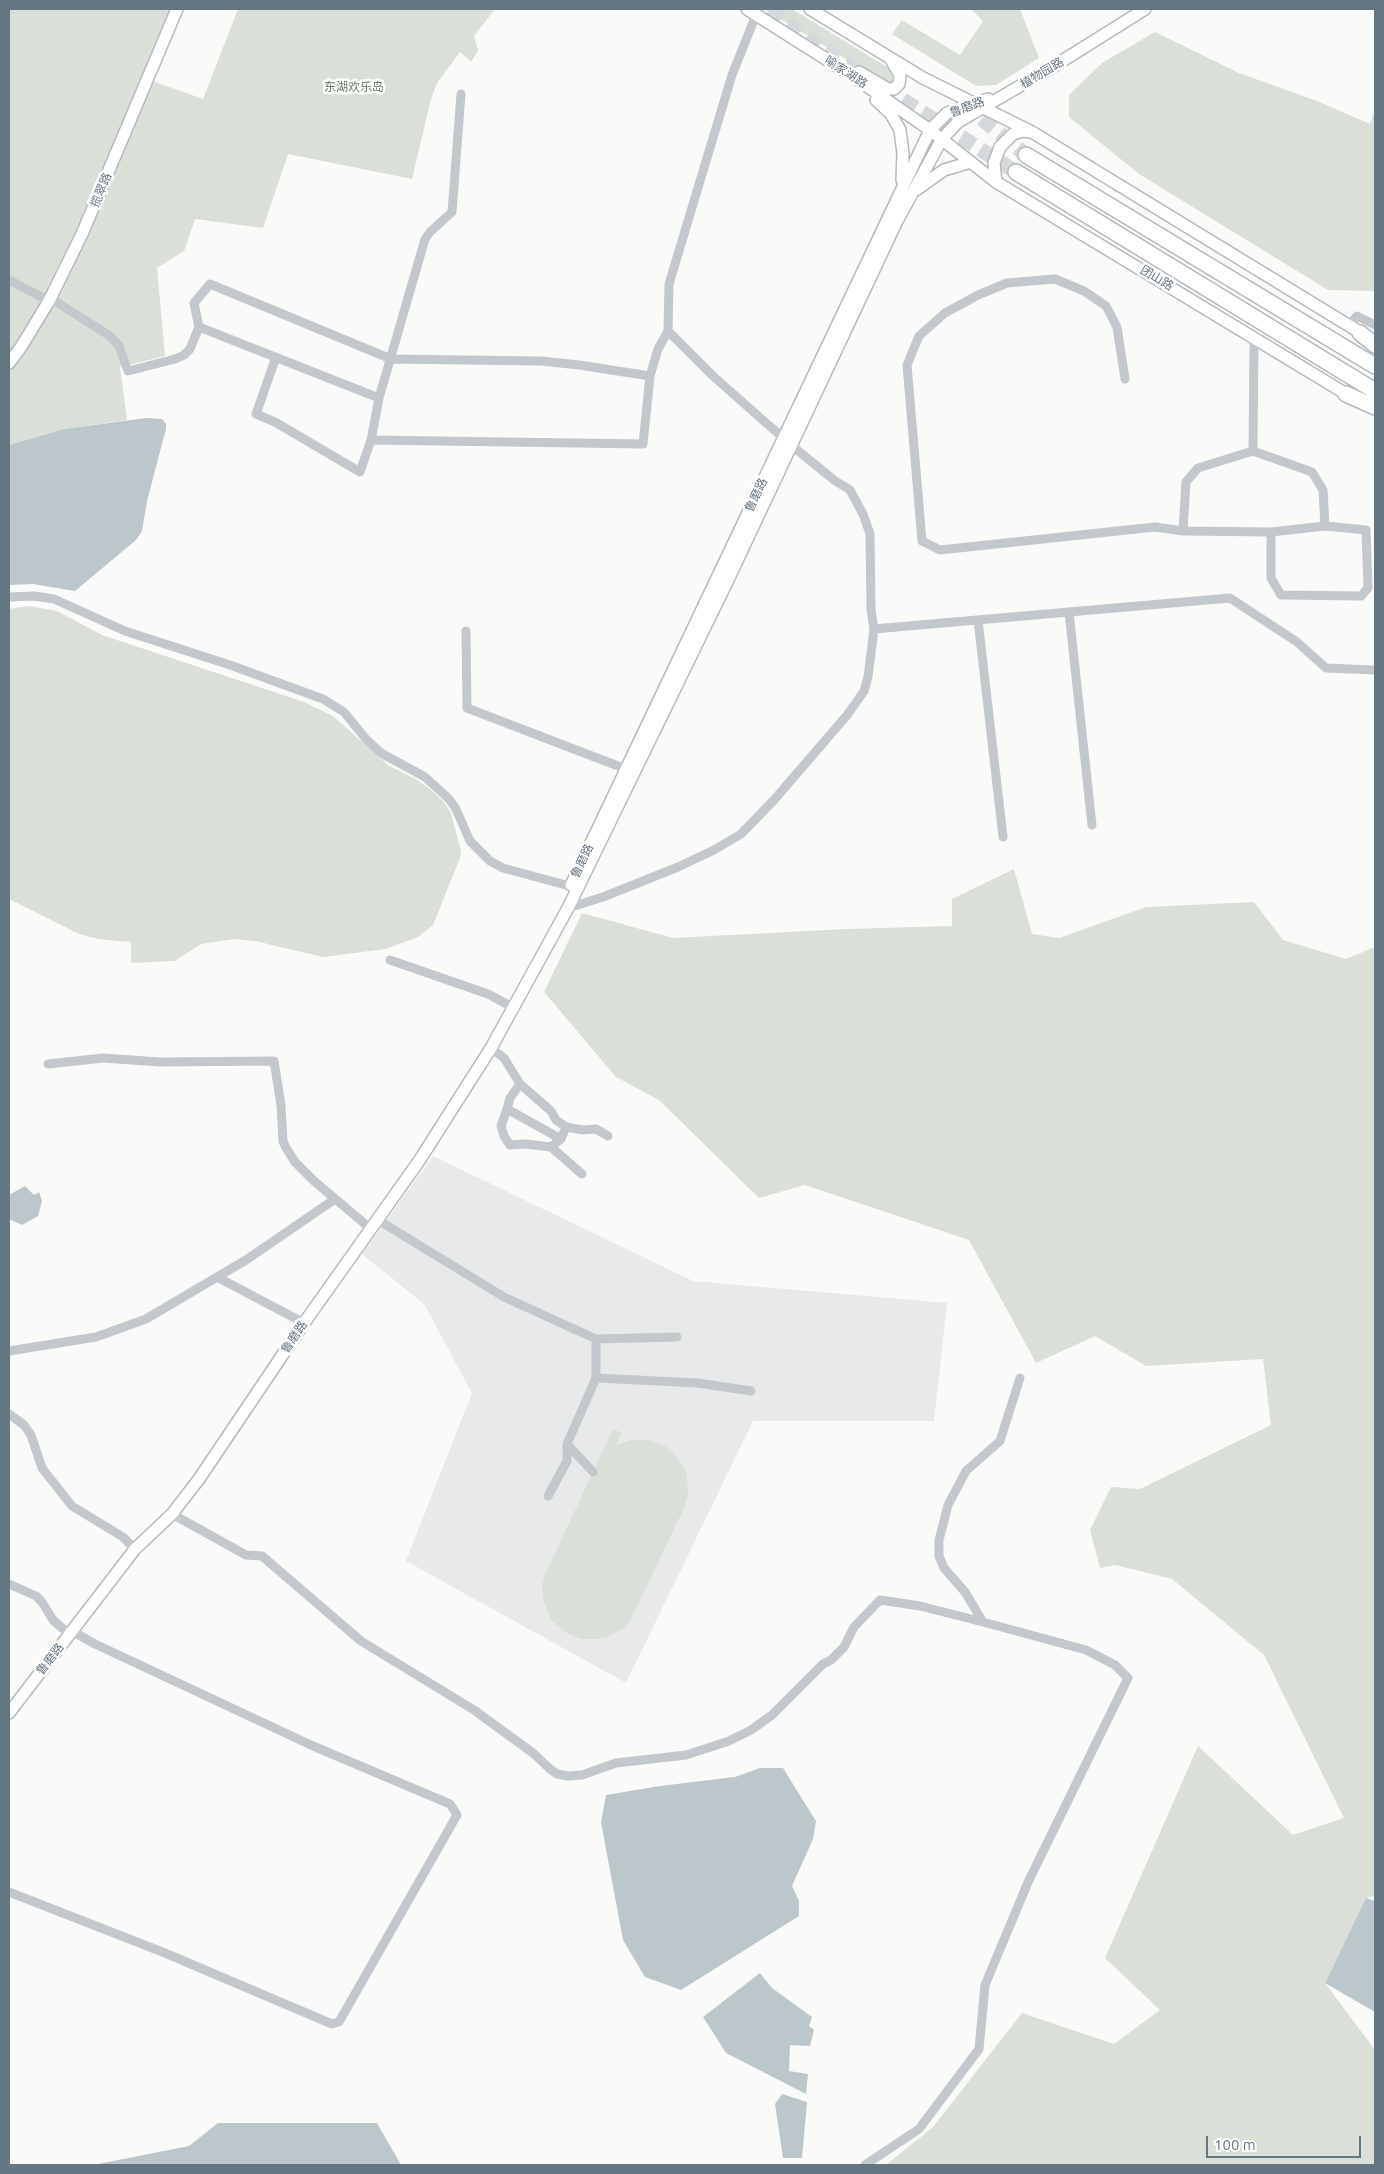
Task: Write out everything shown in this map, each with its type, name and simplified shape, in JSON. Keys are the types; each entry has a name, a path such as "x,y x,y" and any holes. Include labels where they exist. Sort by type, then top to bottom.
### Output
{"highway":[{"path":"1026,155 1375,366"},
{"name":"团山路","path":"1016,172 1375,391"},
{"path":"1355,329 1375,343"},
{"path":"1346,394 1375,407"}],"street":[{"name":"揽翠路","path":"9,364 50,300 82,234 177,9"},
{"path":"810,9 923,78 1032,132 1355,329 1357,316 1375,325"},
{"name":"植物园路","path":"942,139 954,125 979,105 1006,94 1145,9"},
{"path":"372,440 643,444 650,376 658,348 668,331 669,284 751,12"},
{"name":"喻家湖路","path":"751,12 848,73 942,139"},
{"path":"886,56 895,65 900,75 899,84 894,89 888,89 858,72 848,73 851,83 880,103 896,121 900,130 902,146 901,186"},
{"path":"276,357 256,414 275,422 360,472 372,440 379,398 425,240 430,232 452,212 460,94"},
{"name":"鲁磨路","path":"787,441 901,186 930,130 947,113 979,105"},
{"path":"996,182 994,164 1000,147 1013,134 1023,131 1032,132"},
{"name":"鲁磨路","path":"550,940 787,441 912,192 942,139"},
{"name":"团山路","path":"942,139 996,182 1254,336 1375,412"},
{"path":"912,192 944,170 971,162"},
{"path":"1125,379 1117,327 1106,306 1084,291 1055,279 1007,283 978,295 945,313 919,336 907,365 922,541 940,550 1155,527 1183,531 1271,532 1325,526 1366,530 1368,588 1361,596 1281,595 1271,578 1271,532"},
{"path":"9,280 50,300 110,336 119,346 128,371 175,359 184,355 190,349 199,327 194,303 210,284 391,359 541,361 650,376"},
{"path":"199,327 379,398"},
{"path":"568,908 603,897 678,867 714,850 741,834 774,800 848,714 864,691 872,656 874,629 870,534 863,514 850,490 787,441 713,376 668,331"},
{"path":"1253,451 1254,336"},
{"path":"1183,531 1186,482 1198,468 1253,451 1312,472 1322,490 1325,526"},
{"path":"9,597 34,596 54,600 125,631 230,665 324,700 344,712 366,739 381,753 425,777 440,789 455,808 470,840 490,861 503,868 574,887"},
{"path":"874,629 1230,598 1297,642 1326,668 1375,670"},
{"path":"1069,612 1092,825"},
{"path":"978,620 1003,837"},
{"path":"466,631 467,708 630,770"},
{"name":"鲁磨路","path":"9,1713 134,1549 172,1514 199,1478 304,1323 419,1161 491,1048 514,1008 568,908 574,887"},
{"path":"390,960 488,994 514,1008"},
{"path":"491,1048 504,1058 520,1084 551,1111 556,1120 566,1127 596,1130 608,1136"},
{"path":"48,1064 103,1058 160,1062 274,1061 278,1076 283,1141 295,1162 335,1199 374,1224 504,1297 596,1339 677,1337"},
{"path":"520,1084 510,1098 501,1126 504,1136 510,1145 526,1144 551,1147 582,1174"},
{"path":"507,1109 561,1139"},
{"path":"551,1147 561,1139 566,1127"},
{"path":"9,1351 96,1337 146,1319 246,1260 335,1199"},
{"path":"217,1277 304,1323"},
{"path":"548,1496 567,1461 567,1444 596,1378 596,1339"},
{"path":"596,1378 698,1383 751,1391"},
{"path":"983,1622 965,1592 944,1568 939,1556 939,1540 948,1505 966,1470 1000,1441 1020,1378"},
{"path":"9,1414 24,1425 31,1435 42,1468 72,1506 123,1537 134,1549"},
{"path":"567,1444 593,1472"},
{"path":"172,1514 246,1555 262,1556 361,1641 474,1710 533,1753 557,1774 568,1776 582,1775 616,1763 686,1754 729,1741 750,1730 772,1715 823,1664 831,1660 844,1647 854,1627 880,1600 920,1606 1086,1650 1115,1666 1128,1678 1029,1880 985,1985 979,2049 919,2128 865,2165"},
{"path":"9,1584 36,1596 53,1620 70,1633 313,1746 450,1804 457,1815 339,2022 332,2024 165,1953 9,1892"}],"shaded area":[{"path":"146,418 162,419 166,424 166,429 147,501 142,531 136,540 75,591 33,584 9,585 9,445 64,429"},
{"path":"433,1156 693,1281 947,1303 934,1421 753,1421 626,1683 406,1561 472,1393 424,1304 362,1254"},
{"path":"25,1186 34,1195 39,1192 42,1201 38,1216 22,1225 9,1219 9,1195"},
{"path":"760,1768 783,1768 816,1821 813,1839 792,1886 799,1901 799,1916 681,1990 645,1977 623,1940 601,1822 606,1795 735,1777"},
{"path":"1366,1898 1375,1901 1375,2012 1325,1983"},
{"path":"760,1973 772,1988 812,2017 809,2026 814,2030 810,2046 790,2045 789,2071 808,2074 806,2094 726,2053 703,2017"},
{"path":"782,2094 807,2102 802,2158 783,2158 775,2104"},
{"path":"218,2123 377,2123 401,2165 93,2165 189,2146"}],"green space":[{"name":"东湖欢乐岛","path":"9,9 171,9 144,78 203,99 238,9 495,9 474,36 478,50 471,62 460,52 437,83 431,99 412,179 288,154 263,228 195,219 184,251 157,268 165,356 120,367 127,420 64,429 9,445"},
{"path":"764,9 792,9 892,70 893,81 887,84"},
{"path":"971,9 1020,9 1039,58 996,85 976,86 892,34 902,20 960,55 983,21"},
{"path":"1155,32 1239,73 1317,101 1370,124 1375,109 1375,291 1328,290 1139,174 1069,117 1069,95 1102,63"},
{"path":"29,606 57,611 102,635 304,702 333,716 389,766 416,779 430,789 444,802 451,813 461,851 460,858 433,925 418,937 386,949 323,957 255,941 234,939 201,944 175,961 131,963 131,942 98,939 79,934 9,899 9,609"},
{"path":"1014,869 1032,934 1059,938 1146,907 1254,902 1283,940 1346,959 1375,947 1375,1896 1366,1898 1325,1983 1375,2050 1375,2165 886,2165 933,2127 1022,2013 1114,2044 1160,2010 1105,1958 1198,1746 1293,1835 1344,1818 1264,1655 1172,1579 1115,1565 1100,1568 1090,1530 1111,1487 1140,1489 1271,1425 1263,1359 1146,1366 1095,1336 1036,1363 969,1240 805,1185 759,1198 659,1100 616,1077 544,992 582,913 673,938 847,929 952,926 952,899"},
{"path":"613,1429 622,1433 616,1445 631,1440 649,1440 666,1447 684,1467 687,1476 688,1493 684,1508 630,1621 624,1628 608,1637 581,1639 565,1632 551,1620 544,1603 542,1586 544,1577"}],"tunnel":[{"path":"770,9 809,40 1016,172"},
{"path":"964,104 1026,155"}]}
